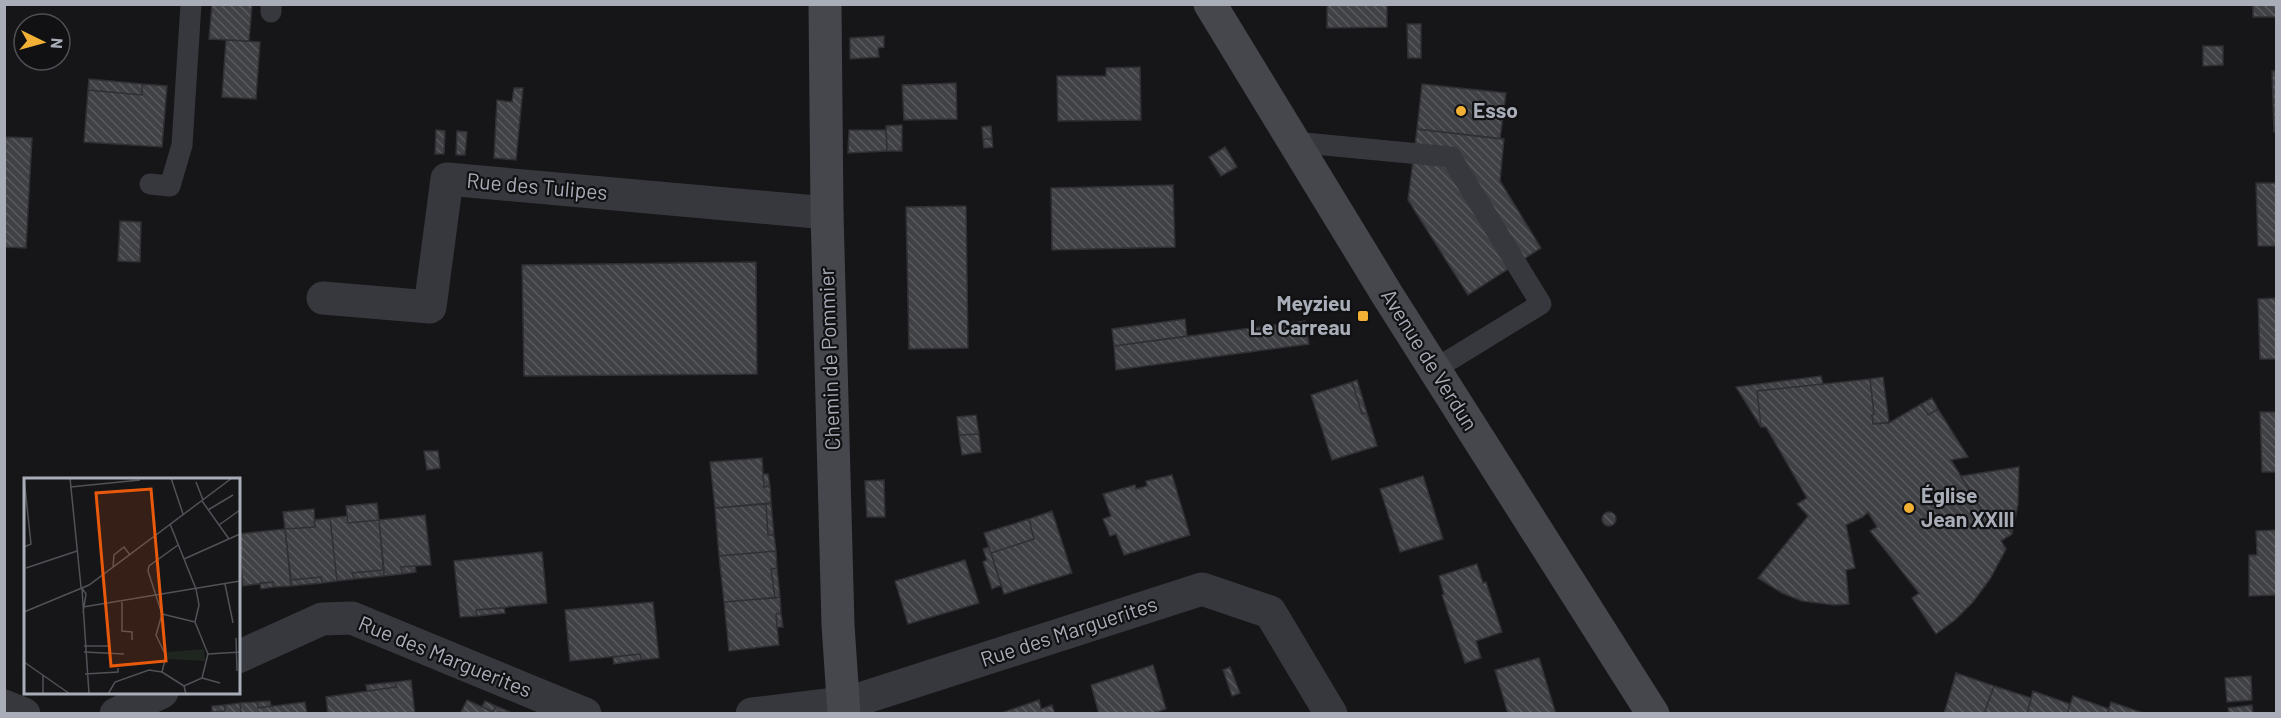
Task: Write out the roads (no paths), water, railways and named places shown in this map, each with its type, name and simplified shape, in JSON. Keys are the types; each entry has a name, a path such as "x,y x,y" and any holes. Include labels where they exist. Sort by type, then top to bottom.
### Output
{"main road":[{"name":"Chemin de Pommier","path":"825,4 827,213 837,625 843,708"},
{"name":"Avenue de Verdun","path":"1210,4 1435,369 1653,714"}],"street":[{"name":"Rue des Tulipes","path":"323,298 430,307 447,179 827,213"},
{"name":"Rue des Marguerites","path":"752,714 843,708 1202,589 1270,612 1331,714"},
{"name":"Rue des Marguerites","path":"240,656 322,619 352,618 585,714"},
{"path":"116,714 160,694"},
{"path":"4,706 24,714"}],"lane":[{"path":"150,184 170,186 182,145 191,4"},
{"path":"1294,142 1451,157 1541,304 1435,369"}],"place":[{"name":"Esso","path":"1461,111"},
{"name":"Meyzieu Le Carreau","path":"1363,316"},
{"name":"Église Jean XXIII","path":"1909,508"}]}
